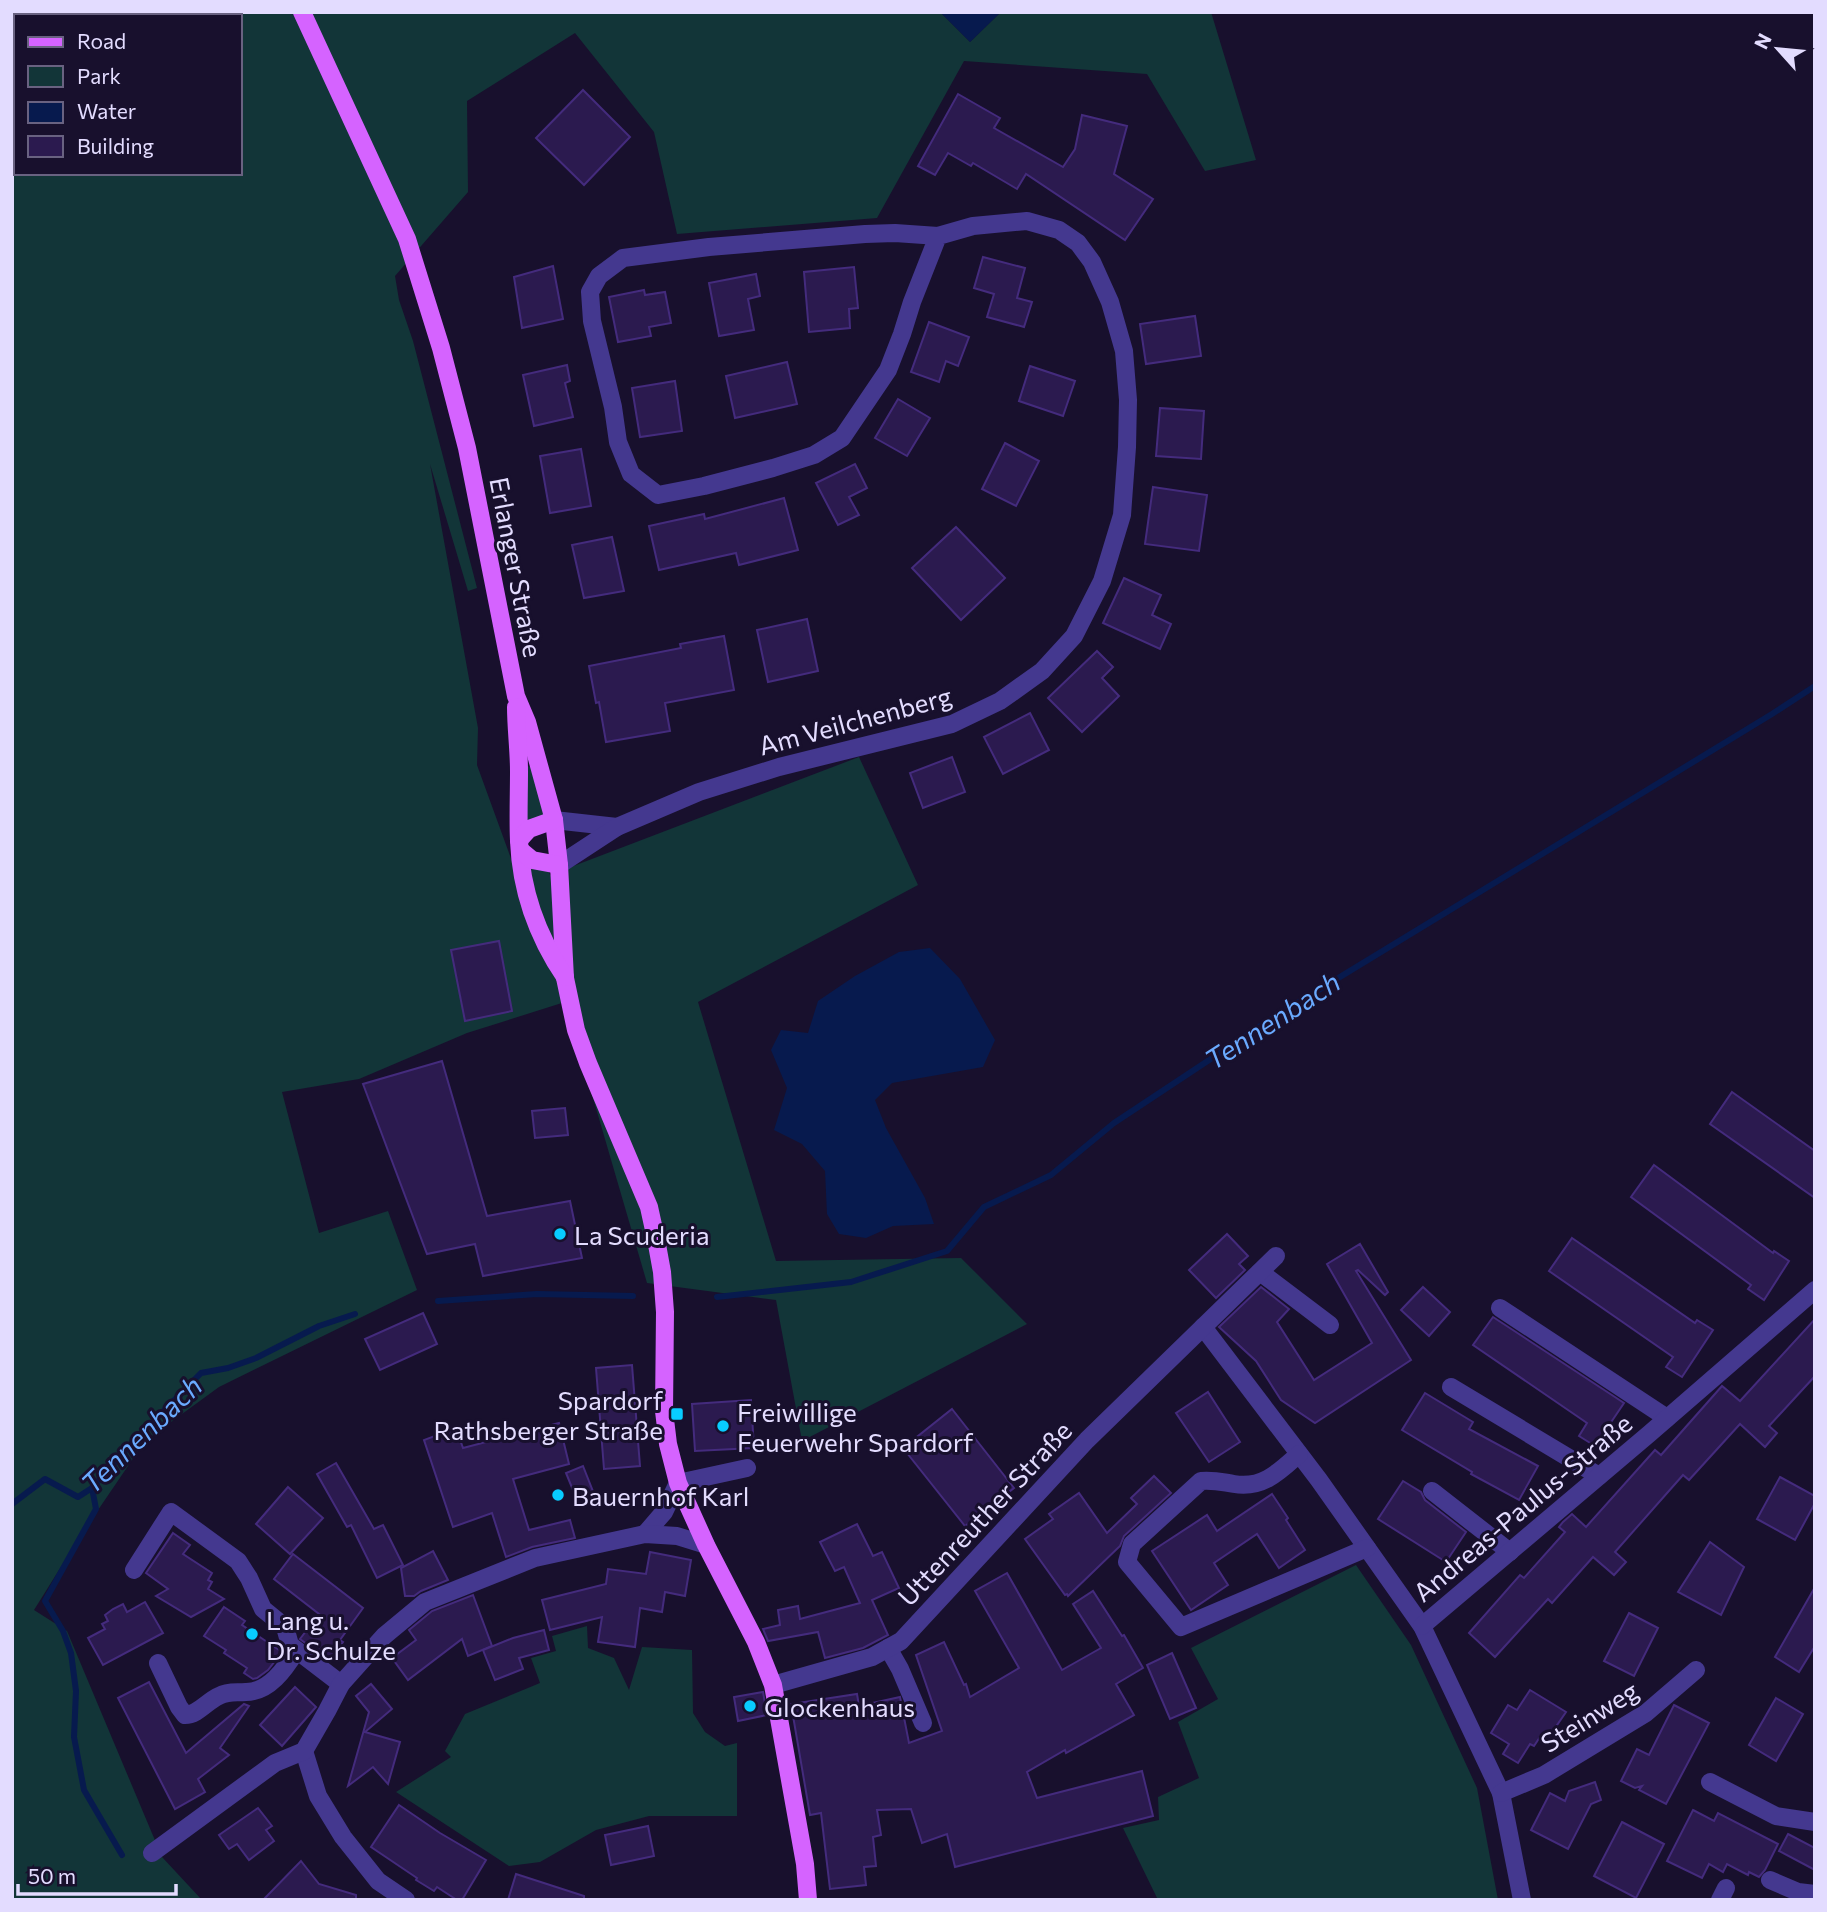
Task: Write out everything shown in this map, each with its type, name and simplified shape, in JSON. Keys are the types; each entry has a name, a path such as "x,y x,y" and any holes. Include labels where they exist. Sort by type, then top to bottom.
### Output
{"main road":[{"name":"Erlanger Straße","path":"302,12 407,239 441,348 467,448 516,696"},
{"path":"516,696 527,722 554,820 565,978 580,1041 649,1207 656,1239 665,1312 664,1411 667,1444 678,1483 706,1545 756,1642 773,1685 805,1864 808,1900"},
{"path":"516,696 519,845 523,879 549,953 565,978"},
{"path":"519,845 529,829 554,820"},
{"path":"519,845 532,860 559,865"}],"street":[{"name":"Am Veilchenberg","path":"559,865 617,827 699,792 779,767 952,724 1000,701 1042,671 1074,636 1102,581 1122,516 1128,400 1124,351 1110,302 1092,262 1078,243 1059,230 1027,221 1010,222 972,226 938,236 865,234 709,247 623,258 599,276 590,292 593,321 613,407 618,442 631,474 658,495 773,468 814,455 842,438 888,370 938,236"},
{"name":"Am Veilchenberg","path":"554,820 617,827"},
{"name":"Uttenreuther Straße","path":"773,1685 872,1657 901,1641 1087,1440 1276,1255"},
{"path":"1260,1272 1330,1325"},
{"name":"Andreas-Paulus-Straße","path":"1522,1900 1501,1793 1422,1626 1815,1290"},
{"path":"1500,1308 1667,1418"},
{"path":"1203,1328 1299,1454 1422,1626"},
{"path":"1451,1387 1599,1476"},
{"path":"1299,1454 1275,1476 1254,1484 1236,1485 1215,1479 1200,1481 1132,1544 1127,1562 1181,1627 1367,1548"},
{"path":"645,1534 664,1512 678,1483 747,1468"},
{"path":"1432,1491 1510,1552"},
{"path":"134,1570 171,1512 238,1561 262,1609 285,1628 290,1645 341,1684"},
{"path":"152,1853 275,1763 304,1751 341,1684 384,1636 425,1602 535,1558 645,1534 677,1536 706,1545"},
{"path":"888,1648 923,1723"},
{"path":"158,1663 179,1707 185,1715 192,1715 218,1696 229,1692 264,1689 296,1651"},
{"name":"Steinweg","path":"1501,1793 1544,1775 1646,1713 1696,1670"},
{"path":"304,1751 318,1796 343,1837 378,1881 405,1900"},
{"path":"1710,1782 1776,1816 1815,1822"},
{"path":"1770,1880 1798,1892 1815,1894"}],"green space":[{"path":"12,12 940,12 970,42 1001,12 1211,12 1256,160 1205,171 1147,74 964,61 877,218 677,234 654,132 575,33 467,101 468,192 395,276 399,300 413,341 477,588 468,591 430,464 478,728 477,765 521,886 526,867 548,868 550,875 859,757 918,885 698,1002 776,1261 961,1258 1027,1324 802,1441 776,1300 647,1283 565,1002 467,1033 359,1079 282,1092 319,1233 388,1211 417,1290 219,1387 145,1441 34,1610 67,1631 162,1857 202,1900 12,1900"},
{"path":"533,766 545,815 527,824 522,767"},
{"path":"1356,1565 1411,1645 1477,1788 1498,1900 1158,1900 1123,1828 1159,1820 1158,1797 1199,1778 1178,1722 1218,1699 1191,1648"},
{"path":"587,1626 588,1648 614,1658 629,1690 642,1647 692,1650 693,1713 705,1732 725,1746 737,1743 737,1816 649,1816 596,1830 540,1862 509,1866 396,1792 451,1757 445,1751 465,1714 540,1683 531,1658 556,1651 552,1636"}],"water":[{"path":"940,12 1001,12 970,42"},
{"path":"930,948 960,979 995,1040 983,1067 892,1083 875,1100 886,1128 925,1198 934,1224 893,1226 866,1238 839,1234 827,1214 825,1171 802,1144 774,1130 787,1088 771,1050 781,1030 808,1033 818,1001 855,976 899,952"}],"building":[{"path":"583,90 630,137 584,185 536,138"},
{"path":"958,94 1000,118 994,128 1063,167 1075,149 1082,115 1127,126 1114,174 1153,199 1125,240 1026,174 1017,189 973,163 971,166 948,153 935,175 918,166"},
{"path":"983,257 1025,268 1017,298 1032,302 1024,327 987,317 994,294 974,288"},
{"path":"553,266 563,319 522,328 514,277"},
{"path":"854,267 858,308 849,309 850,328 809,332 804,272"},
{"path":"756,274 760,296 748,299 754,330 719,336 709,283"},
{"path":"644,290 645,295 665,292 671,323 649,327 651,336 618,342 609,297"},
{"path":"1195,316 1201,356 1146,364 1140,324"},
{"path":"929,322 969,337 958,366 946,361 939,382 911,372"},
{"path":"787,362 797,404 735,418 726,376"},
{"path":"567,365 570,381 565,383 573,417 534,426 523,375"},
{"path":"1030,366 1075,381 1063,416 1019,401"},
{"path":"675,381 682,431 640,437 632,388"},
{"path":"898,399 930,418 907,456 875,438"},
{"path":"1160,408 1204,411 1201,459 1156,456"},
{"path":"1005,443 1039,461 1016,506 982,489"},
{"path":"581,449 591,506 550,513 540,456"},
{"path":"855,464 867,488 849,497 859,515 838,525 816,483"},
{"path":"1153,487 1207,495 1199,551 1145,544"},
{"path":"784,498 798,550 739,565 736,553 659,570 649,526 704,514 705,519"},
{"path":"956,527 1005,578 961,620 912,568"},
{"path":"612,537 624,591 584,598 572,545"},
{"path":"1124,578 1161,595 1152,615 1171,624 1160,649 1103,623"},
{"path":"807,619 818,671 768,682 757,630"},
{"path":"724,636 734,690 665,703 670,731 606,742 589,666 681,648 680,644"},
{"path":"1097,651 1113,667 1102,678 1119,696 1082,732 1048,698"},
{"path":"1030,713 1049,750 1003,774 984,737"},
{"path":"952,757 965,792 923,808 910,773"},
{"path":"499,941 512,1011 465,1021 451,950"},
{"path":"442,1061 487,1216 570,1201 582,1258 483,1276 475,1244 427,1254 363,1084"},
{"path":"1732,1092 1815,1151 1815,1198 1710,1124"},
{"path":"565,1108 568,1135 535,1138 532,1111"},
{"path":"1654,1165 1773,1253 1774,1251 1789,1261 1764,1300 1748,1289 1751,1285 1631,1197"},
{"path":"1227,1234 1248,1256 1239,1264 1245,1270 1216,1298 1189,1270"},
{"path":"1572,1238 1695,1323 1697,1320 1713,1330 1682,1377 1666,1367 1673,1357 1549,1271"},
{"path":"1360,1244 1388,1292 1385,1295 1356,1271 1411,1360 1315,1423 1281,1400 1256,1361 1219,1327 1261,1287 1289,1309 1277,1322 1314,1380 1372,1343 1327,1264"},
{"path":"1423,1287 1450,1312 1429,1336 1401,1310"},
{"path":"423,1313 437,1344 380,1370 365,1339"},
{"path":"1493,1317 1624,1403 1595,1446 1579,1436 1587,1423 1473,1345"},
{"path":"1815,1319 1815,1376 1769,1426 1777,1433 1765,1447 1740,1424 1689,1480 1683,1475 1615,1552 1626,1562 1614,1575 1593,1557 1552,1603 1548,1599 1495,1657 1469,1633 1520,1575 1524,1578 1565,1532 1559,1527 1563,1522 1572,1514 1586,1527 1655,1450 1661,1455 1722,1386 1740,1401"},
{"path":"632,1365 640,1466 604,1469 596,1368"},
{"path":"1208,1392 1240,1442 1209,1462 1176,1413"},
{"path":"1425,1393 1473,1422 1469,1429 1538,1466 1519,1500 1471,1474 1472,1472 1402,1430"},
{"name":"Freiwillige Feuerwehr Spardorf","path":"751,1400 754,1448 695,1451 692,1404"},
{"path":"952,1409 1014,1488 965,1526 903,1448"},
{"path":"559,1423 569,1464 513,1479 529,1530 570,1520 575,1538 532,1547 506,1557 492,1513 453,1527 424,1440 456,1428 463,1448"},
{"path":"336,1463 374,1529 383,1525 403,1565 377,1578 351,1525 347,1527 317,1474"},
{"path":"583,1466 594,1494 577,1500 566,1473"},
{"path":"1154,1476 1171,1493 1124,1536 1120,1546 1068,1596 1065,1595 1025,1539 1053,1519 1049,1514 1079,1493 1107,1533 1137,1504 1131,1498"},
{"path":"1780,1477 1815,1496 1815,1503 1795,1540 1757,1519"},
{"path":"1403,1481 1421,1492 1425,1500 1466,1532 1446,1562 1378,1519"},
{"path":"288,1487 323,1518 290,1554 256,1524"},
{"path":"1272,1494 1305,1550 1279,1568 1257,1534 1214,1563 1228,1585 1191,1610 1152,1551 1207,1515 1217,1531"},
{"path":"857,1524 873,1556 882,1552 899,1588 872,1600 888,1635 863,1648 825,1658 818,1632 768,1641 763,1629 780,1625 778,1610 798,1606 800,1619 860,1603 844,1567 835,1571 820,1542"},
{"path":"173,1533 190,1545 183,1554 212,1573 208,1580 212,1582 208,1589 224,1599 191,1617 156,1596 168,1589 146,1573"},
{"path":"1710,1542 1744,1567 1721,1615 1678,1592"},
{"path":"433,1551 448,1580 414,1596 405,1596 401,1568"},
{"path":"650,1552 691,1560 685,1596 665,1592 662,1612 640,1608 635,1647 598,1642 602,1617 550,1630 542,1600 606,1584 608,1569 646,1574"},
{"path":"293,1554 363,1608 340,1640 343,1642 330,1661 300,1639 319,1614 274,1579"},
{"path":"1007,1573 1062,1670 1101,1648 1073,1604 1093,1591 1143,1668 1116,1684 1134,1715 1027,1772 1037,1798 1142,1771 1153,1816 955,1867 947,1834 922,1843 911,1809 877,1810 881,1835 873,1837 876,1866 864,1867 866,1885 830,1889 821,1813 810,1815 791,1704 857,1694 859,1706 900,1697 909,1743 942,1731 916,1655 944,1642 970,1697 1019,1668 975,1591"},
{"path":"1815,1587 1815,1646 1799,1672 1775,1657"},
{"path":"473,1595 492,1646 468,1656 462,1639 408,1680 392,1658 416,1640 409,1630 432,1611"},
{"path":"145,1602 163,1633 103,1665 88,1638 105,1629 102,1624 108,1621 105,1615 113,1609 123,1604 127,1612"},
{"path":"224,1607 245,1621 242,1625 282,1652 268,1670 257,1678 253,1679 244,1673 247,1668 204,1636"},
{"path":"1629,1613 1658,1628 1634,1676 1604,1661"},
{"path":"544,1630 549,1650 519,1658 523,1669 495,1680 483,1650"},
{"path":"1172,1653 1196,1708 1170,1719 1147,1665"},
{"path":"149,1682 186,1753 244,1704 249,1706 220,1748 229,1755 198,1779 205,1792 175,1809 118,1698"},
{"path":"371,1684 392,1709 365,1732 400,1742 388,1784 373,1767 348,1786 369,1712 356,1696"},
{"path":"295,1687 316,1707 282,1746 260,1725"},
{"path":"1530,1690 1566,1712 1546,1741 1540,1737 1534,1746 1530,1744 1518,1763 1503,1754 1509,1744 1491,1733 1508,1705 1517,1710"},
{"name":"Glockenhaus","path":"763,1692 767,1715 738,1721 734,1697"},
{"path":"1776,1698 1803,1714 1776,1761 1749,1745"},
{"path":"1674,1705 1709,1723 1666,1804 1639,1790 1642,1786 1635,1788 1621,1781 1637,1749 1649,1755"},
{"path":"1595,1782 1601,1800 1591,1804 1568,1849 1531,1830 1550,1793 1565,1801 1569,1791"},
{"path":"399,1805 486,1860 462,1900 457,1900 437,1887 434,1891 371,1847"},
{"path":"258,1808 272,1826 266,1830 274,1841 249,1860 237,1844 229,1849 219,1835"},
{"path":"1693,1810 1714,1821 1718,1813 1778,1844 1759,1877 1749,1872 1748,1875 1727,1864 1723,1872 1709,1864 1702,1878 1667,1861"},
{"path":"1622,1822 1664,1844 1636,1898 1594,1876"},
{"path":"648,1826 654,1856 611,1865 605,1835"},
{"path":"1788,1834 1815,1848 1815,1870 1779,1851"},
{"path":"301,1861 319,1884 356,1895 356,1900 263,1900"},
{"path":"516,1874 584,1896 584,1900 508,1900"}],"waterway":[{"name":"Tennenbach","path":"717,1297 851,1282 947,1251 984,1207 1051,1175 1114,1123 1271,1019 1815,686"},
{"name":"Tennenbach","path":"438,1301 537,1294 633,1296"},
{"name":"Tennenbach","path":"12,1504 45,1479 78,1497 92,1488 201,1373 228,1368 256,1358 319,1326 355,1314"},
{"path":"92,1488 96,1509 45,1601 63,1631 71,1653 76,1691 74,1737 84,1790 122,1855"}],"place":[{"name":"La Scuderia","path":"560,1234"},
{"name":"Spardorf Rathsberger Straße","path":"677,1414"},
{"name":"Freiwillige Feuerwehr Spardorf","path":"723,1426"},
{"name":"Bauernhof Karl","path":"558,1495"},
{"name":"Lang u. Dr. Schulze","path":"252,1634"},
{"name":"Glockenhaus","path":"750,1706"}]}
